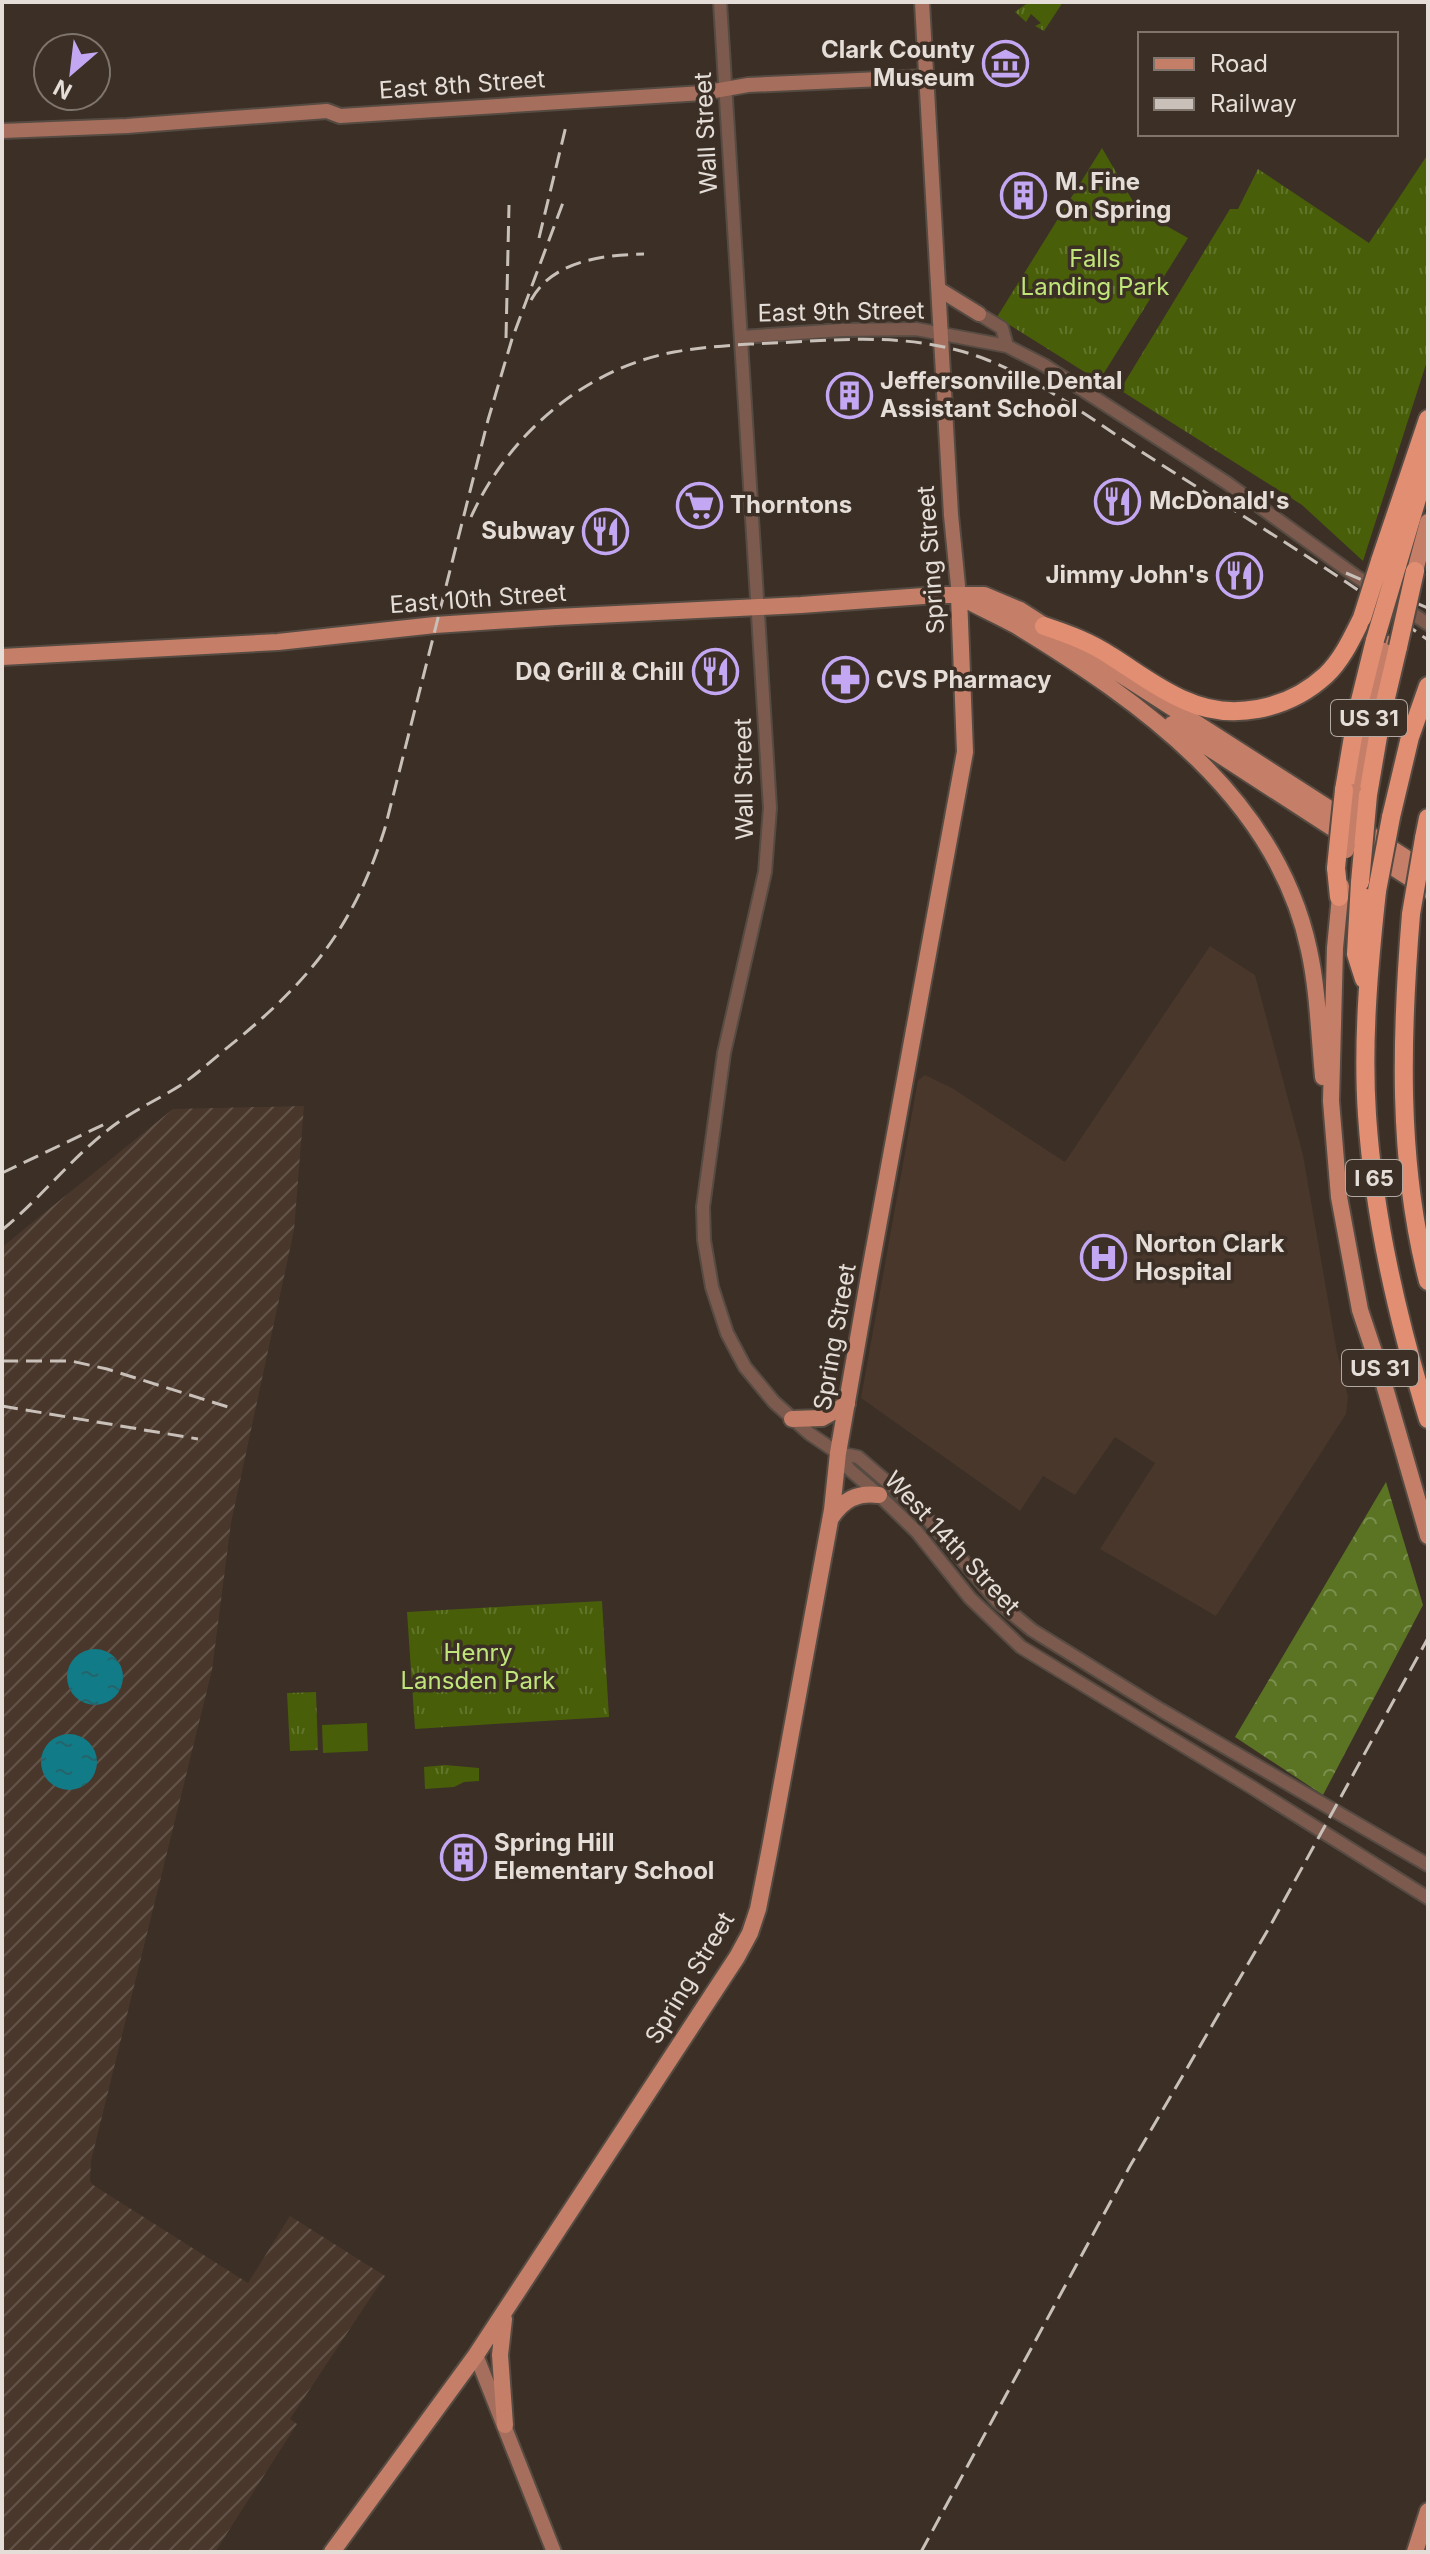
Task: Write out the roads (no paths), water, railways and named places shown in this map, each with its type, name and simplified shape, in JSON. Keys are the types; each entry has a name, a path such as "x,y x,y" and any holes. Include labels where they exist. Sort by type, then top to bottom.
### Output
{"highway":[{"path":"1339,897 1340,869 1355,793 1381,719 1397,566 1428,419"},
{"path":"1044,626 1076,636 1180,699 1229,712 1268,708 1302,693 1327,673 1348,645 1397,566 1428,462"},
{"name":"I 65","path":"1428,686 1410,737 1377,891 1368,989 1367,1113 1377,1201 1396,1304 1428,1419"},
{"path":"1355,793 1360,882 1356,954 1368,989"},
{"name":"I 65","path":"1428,818 1411,914 1402,1065 1413,1200 1428,1281"}],"main road":[{"name":"Spring Street","path":"332,2552 476,2355 737,1957 750,1933 770,1848 965,752 959,596 951,515 922,2"},
{"name":"East 8th Street","path":"2,131 127,126 327,111 340,116 703,93 725,88 824,81 926,77"},
{"path":"940,290 979,314"},
{"path":"1397,566 1428,522"},
{"name":"East 10th Street","path":"2,657 278,642 435,625 556,617 937,595 984,595 999,600 1044,626 1428,872"},
{"path":"959,596 1013,624 1428,890"},
{"path":"1112,689 1185,746 1221,781 1262,835 1291,893 1309,948 1323,1082 1331,1101"},
{"name":"US 31","path":"1339,897 1331,1101 1339,1197 1360,1310 1428,1536"},
{"path":"792,1419 822,1418 847,1404"},
{"path":"830,1520 841,1504 849,1499 868,1494 879,1495"},
{"path":"505,2425 500,2355 506,2310"},
{"path":"476,2355 554,2552"},
{"path":"1415,2552 1428,2511"}],"street":[{"name":"Wall Street","path":"720,2 770,808 768,856 724,1053 707,1167 703,1224 712,1287 732,1346 762,1389 792,1419 838,1453"},
{"path":"979,314 1002,328 1007,346 1044,365 1227,483 1428,624"},
{"name":"East 9th Street","path":"742,337 916,329 1007,346"},
{"name":"West 14th Street","path":"838,1453 849,1469 917,1532 970,1598 1021,1647 1428,1898"},
{"name":"West 14th Street","path":"838,1453 858,1457 908,1500 997,1601 1032,1630 1136,1695 1428,1865"}],"water":[{"path":"95,1649 115,1657 123,1677 115,1697 95,1705 75,1697 67,1677 75,1657"},
{"path":"69,1734 89,1742 97,1762 89,1782 69,1790 49,1782 41,1762 49,1742"}],"railway":[{"path":"539,238 567,122"},
{"path":"2,1230 98,1138 129,1115 188,1080 265,1016 310,970 345,920 360,892 385,828 488,420 512,339 564,200"},
{"path":"506,338 509,205"},
{"path":"531,300 552,276 566,268 596,258 644,254"},
{"path":"471,517 487,487 528,433 580,390 610,373 674,352 704,348 843,340 914,342 985,359 1047,390 1324,567 1428,640"},
{"path":"1346,573 1428,608"},
{"path":"2,1173 107,1123"},
{"path":"2,1361 71,1361 107,1369 228,1407"},
{"path":"2,1406 198,1439"},
{"path":"921,2552 1130,2166 1269,1928 1428,1638"}],"place":[{"name":"Clark County Museum","path":"1006,64"},
{"name":"M. Fine On Spring","path":"1024,196"},
{"name":"Jeffersonville Dental Assistant School","path":"849,395"},
{"name":"McDonald's","path":"1118,501"},
{"name":"Thorntons","path":"699,505"},
{"name":"Subway","path":"606,531"},
{"name":"Jimmy John's","path":"1240,575"},
{"name":"DQ Grill & Chill","path":"715,672"},
{"name":"CVS Pharmacy","path":"845,680"},
{"name":"Norton Clark Hospital","path":"1104,1258"},
{"name":"Spring Hill Elementary School","path":"463,1857"}],"park label":[{"name":"Falls Landing Park","path":"1095,273"},
{"name":"Henry Lansden Park","path":"478,1667"}]}
